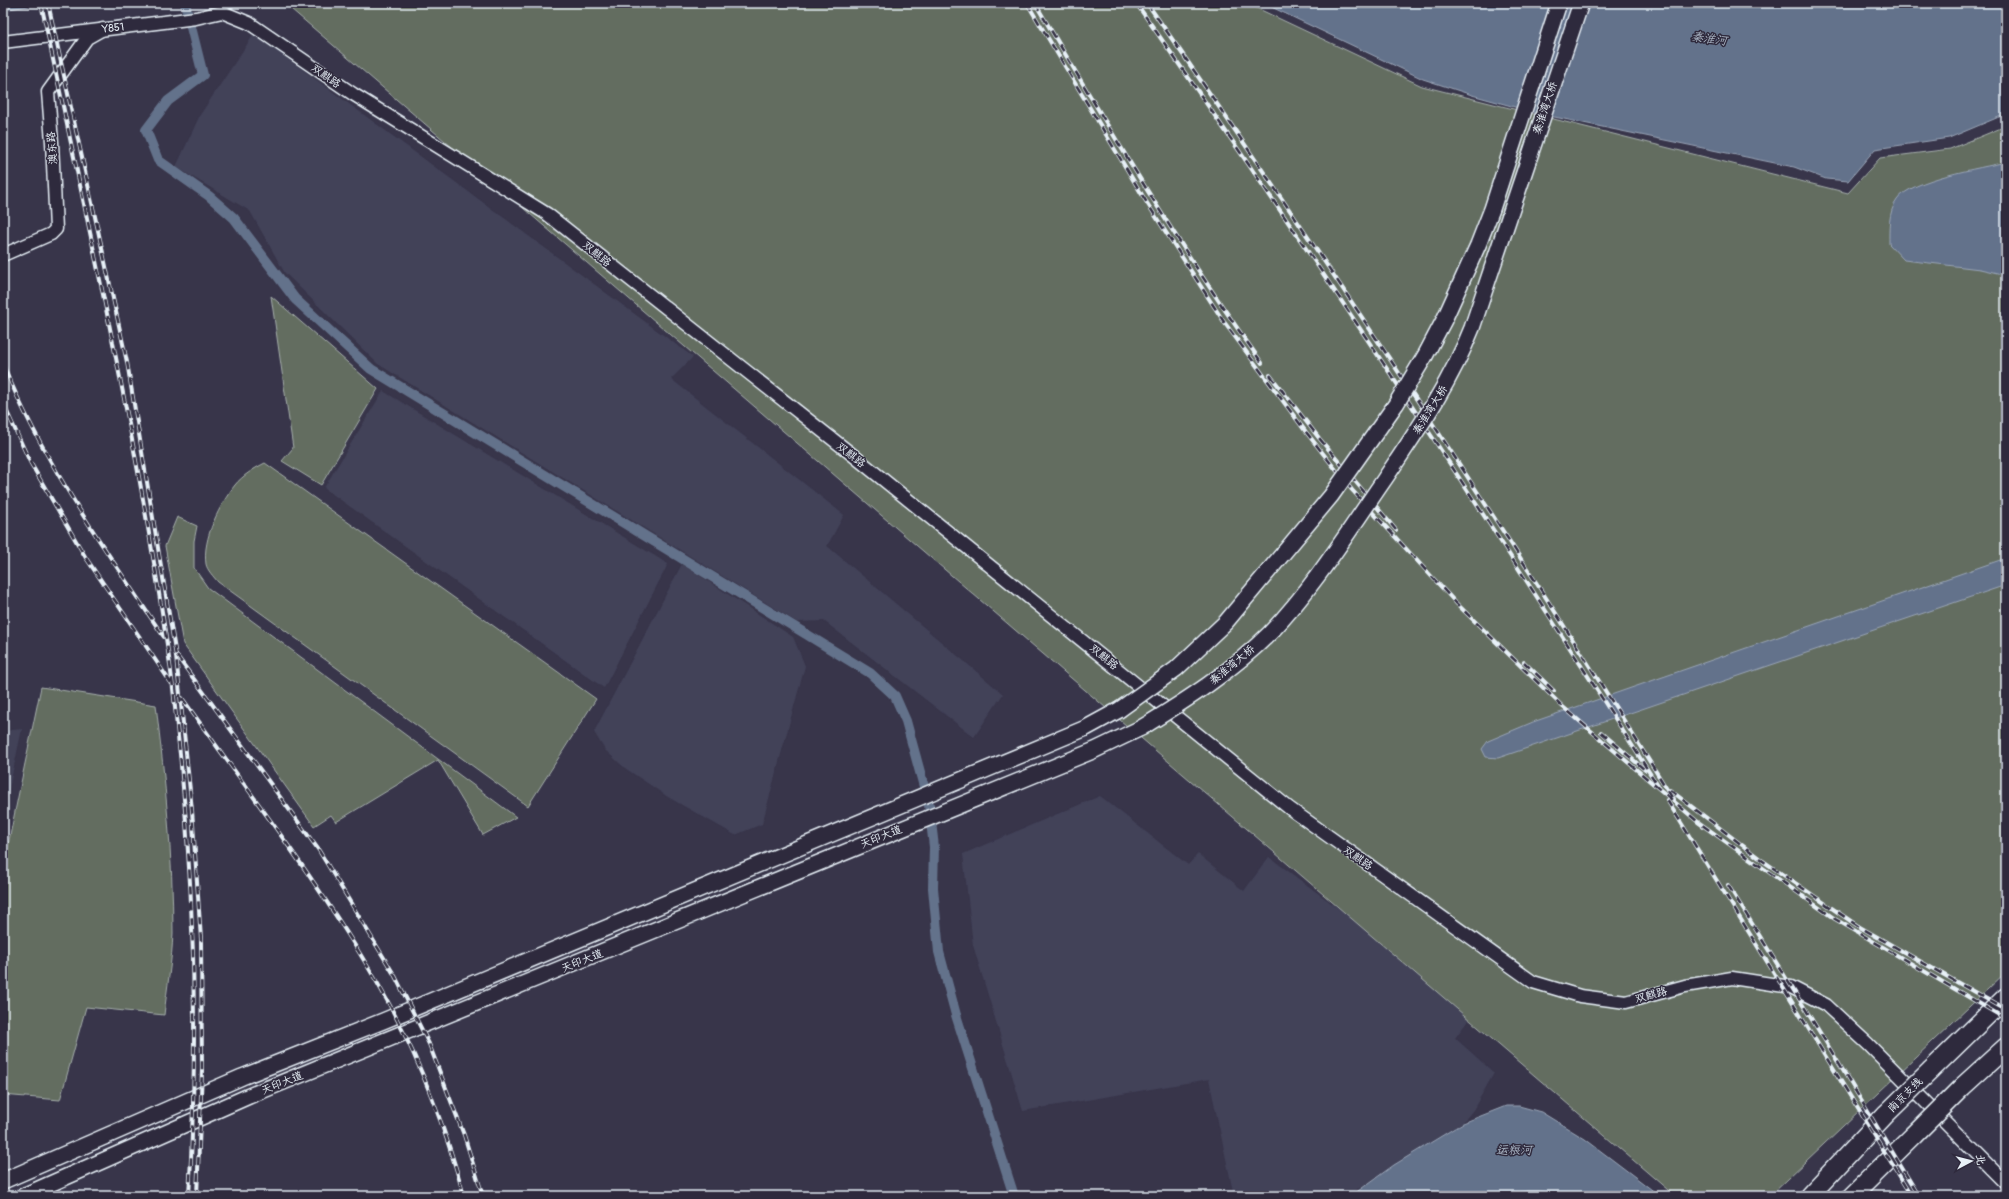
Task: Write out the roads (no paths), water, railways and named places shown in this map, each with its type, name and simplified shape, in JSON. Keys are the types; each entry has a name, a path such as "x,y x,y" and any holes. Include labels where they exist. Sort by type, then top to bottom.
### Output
{"highway":[{"name":"南京支线","path":"1809,1196 1886,1114 2006,997"},
{"path":"1852,1196 1962,1087 2006,1047"}],"main road":[{"name":"秦淮湾大桥","path":"1119,710 1176,669 1226,622 1331,496 1396,404 1425,356 1444,320 1478,245 1492,209 1559,3"},
{"name":"秦淮湾大桥","path":"1141,728 1220,676 1270,633 1328,562 1436,402 1455,368 1472,328 1581,3"},
{"name":"天印大道","path":"3,1181 242,1077 390,1018 1086,728 1119,710"},
{"name":"天印大道","path":"23,1196 249,1096 1095,750 1141,728"}],"street":[{"name":"Y851","path":"3,42 196,18 221,7"},
{"name":"双麒路","path":"221,7 249,23 353,94 547,214 1017,588 1289,808 1533,982 1580,996 1626,1002 1685,986 1732,978 1791,987 1826,1005 1868,1044 2006,1183"},
{"name":"澳东路","path":"3,255 51,234 56,229 48,92 87,38 103,29"}],"water":[{"path":"3,3 47,3 3,10"},
{"name":"秦淮河","path":"1263,3 2006,3 2006,114 1949,138 1875,149 1848,181 1826,179 1794,167 1540,114 1472,95 1423,79"},
{"path":"2006,162 2006,275 1980,269 1904,260 1889,244 1892,210 1897,200 1905,193 1916,186 1947,175"},
{"path":"2006,558 2006,585 1498,758 1486,757 1482,749 1488,741 1533,722"},
{"name":"运粮河","path":"1506,1106 1519,1106 1541,1112 1585,1139 1660,1196 1564,1196 1539,1191 1527,1191 1505,1196 1351,1196 1394,1165 1463,1123"}],"waterway":[{"path":"185,3 203,75 168,101 146,130 158,160 209,196 234,218 295,299 371,369 870,673 895,696 906,721 929,805 934,847 933,888 939,952 956,1015 1014,1196"}],"railway":[{"path":"41,3 127,411 156,576 172,682 185,809 194,975 194,1086 189,1196"},
{"path":"48,3 127,362 176,656 192,810 201,939 202,1070 197,1196"},
{"path":"1027,3 1147,203 1224,322 1306,432 1352,490 1456,603 1563,707 1698,822 1835,919 2006,1019"},
{"path":"1035,3 1144,186 1231,320 1262,363"},
{"path":"1136,3 1204,99 1402,391 1467,489 1658,786"},
{"path":"1147,3 1282,199 1415,397 1546,597 1673,799"},
{"path":"3,364 37,436 76,505 164,637"},
{"path":"1270,375 1319,438 1396,530"},
{"path":"3,403 30,462 86,558 171,683"},
{"path":"177,656 318,849 395,976 429,1044 464,1135 483,1196"},
{"path":"1524,662 1554,691"},
{"path":"182,698 308,874 356,947 378,984 405,1035 428,1087 464,1196"},
{"path":"1601,732 1645,770"},
{"path":"1670,790 1763,861 1858,926 2006,1010"},
{"path":"1667,800 1912,1196"},
{"path":"1728,885 1824,1039 1919,1196"}]}
